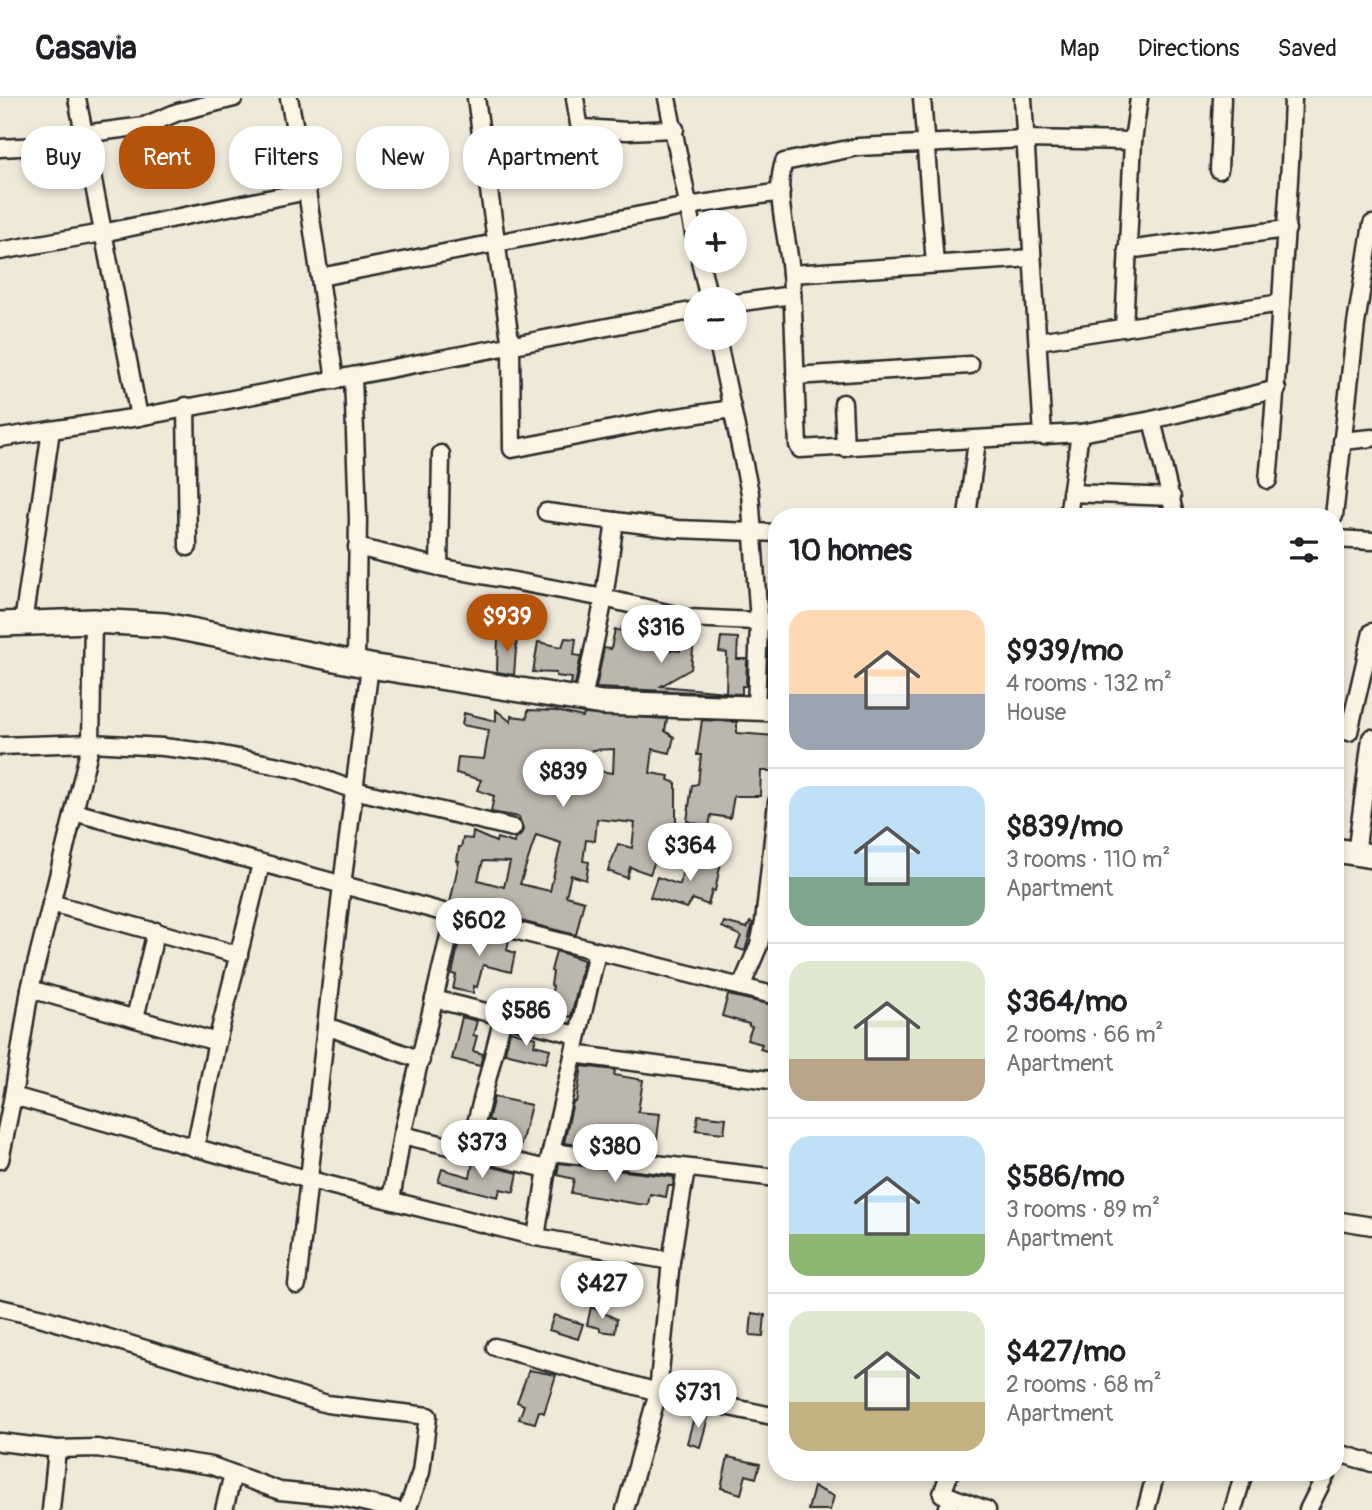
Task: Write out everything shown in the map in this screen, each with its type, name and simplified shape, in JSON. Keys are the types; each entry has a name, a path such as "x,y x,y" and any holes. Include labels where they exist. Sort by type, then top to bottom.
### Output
{"street":[{"path":"77,98 82,126"},
{"path":"105,131 144,126 178,112 234,98"},
{"path":"289,98 307,191 335,380"},
{"path":"476,98 511,347 512,449 658,420 732,409"},
{"path":"575,98 576,116 583,128 627,131 675,129"},
{"path":"667,98 689,210"},
{"path":"922,98 935,264"},
{"path":"1023,98 1043,436"},
{"path":"1125,328 1133,141 1139,98"},
{"path":"1219,170 1222,98"},
{"path":"1268,480 1277,389 1293,98"},
{"path":"1133,141 1025,139 858,147 784,162 781,170 781,192 791,274 800,449 977,441 1080,433 1152,420 1277,389"},
{"path":"0,148 21,146"},
{"path":"94,189 139,417"},
{"path":"0,250 103,233 307,191"},
{"path":"320,277 688,206 781,192"},
{"path":"1335,508 1342,441 1364,323 1372,224"},
{"path":"1127,250 1287,229"},
{"path":"791,274 1032,258"},
{"path":"747,301 792,295"},
{"path":"1038,341 1281,303"},
{"path":"0,438 139,417 684,312"},
{"path":"51,430 11,624 93,621 165,625 363,664 602,703 766,708 750,493 720,350"},
{"path":"795,376 970,365"},
{"path":"297,1285 354,790 363,664 353,376"},
{"path":"843,403 845,448"},
{"path":"186,406 188,547"},
{"path":"1152,420 1174,508"},
{"path":"1069,508 1080,433"},
{"path":"1342,441 1372,438"},
{"path":"968,508 977,441"},
{"path":"439,568 441,454"},
{"path":"1071,493 1172,498"},
{"path":"545,512 677,529 768,532"},
{"path":"583,699 604,598 615,521"},
{"path":"1344,540 1372,541"},
{"path":"358,547 439,568 604,598 688,618 768,622"},
{"path":"0,1160 30,989 91,743 93,621"},
{"path":"1344,723 1372,632"},
{"path":"1344,731 1371,738 1354,854"},
{"path":"0,746 91,743 212,753 299,770 354,790 513,828"},
{"path":"74,811 342,886 768,994"},
{"path":"195,1147 216,1042 261,863"},
{"path":"741,987 759,945 768,885"},
{"path":"51,903 239,955"},
{"path":"391,1200 402,1135 454,915"},
{"path":"135,1018 156,931"},
{"path":"536,1237 547,1169 597,952"},
{"path":"30,989 216,1042"},
{"path":"434,999 577,1035"},
{"path":"469,1151 503,1017"},
{"path":"326,1026 421,1060"},
{"path":"573,1054 768,1080"},
{"path":"13,1096 310,1180 536,1237 671,1261"},
{"path":"402,1135 547,1169"},
{"path":"551,1152 768,1177"},
{"path":"625,1510 658,1392 671,1261 686,1169"},
{"path":"1344,1221 1372,1226"},
{"path":"0,1308 43,1318 327,1404 428,1416 421,1472 407,1510"},
{"path":"495,1347 658,1392 768,1415"},
{"path":"0,1442 57,1449 97,1448 212,1466 280,1491 341,1497 397,1510"},
{"path":"51,1510 57,1449"},
{"path":"1344,1455 1372,1463"},
{"path":"224,1510 233,1474"},
{"path":"947,1481 942,1494 949,1504 988,1510"},
{"path":"1146,1510 1154,1481"},
{"path":"1233,1510 1241,1481"},
{"path":"1308,1510 1322,1481"}],"building":[{"path":"622,627 641,630 639,647 680,651 681,636 691,636 691,640 694,640 691,669 661,686 726,692 727,653 719,652 721,637 738,638 737,659 747,659 746,686 742,686 742,694 596,688 604,648 611,649 615,629 621,631"},
{"path":"498,634 517,636 514,675 497,672"},
{"path":"565,638 576,639 574,655 581,656 575,685 571,684 572,678 556,676 556,673 533,672 538,642 562,647"},
{"path":"496,710 511,722 511,716 527,718 528,710 556,711 583,717 584,714 667,719 665,731 674,737 670,753 653,749 650,773 669,776 668,780 676,783 676,826 685,826 682,857 659,851 650,874 630,867 627,878 608,871 618,844 632,848 635,823 597,819 595,841 586,840 583,861 589,862 586,880 571,875 566,896 584,901 576,935 450,903 459,861 459,847 463,838 472,839 473,832 496,842 497,838 514,843 523,830 519,817 491,812 494,796 477,790 481,780 456,773 458,757 484,759 489,730 462,725 464,713 496,721","holes":["614,749 613,773 590,770 592,750","536,835 561,843 550,891 520,884","483,861 510,862 504,887 478,880"]},
{"path":"702,720 737,722 737,733 768,735 768,771 761,771 760,796 734,796 730,818 711,815 709,827 687,821 692,785 698,784 701,755 697,755"},
{"path":"686,852 721,862 715,891 712,890 708,905 693,899 687,908 650,897 657,877 680,885"},
{"path":"724,922 747,928 750,922 753,923 745,951 736,948 741,936 722,927"},
{"path":"462,928 509,940 507,950 515,953 511,972 483,965 473,993 453,989 456,975 452,974"},
{"path":"556,951 584,960 571,1017 548,1012 553,986 551,971"},
{"path":"728,995 768,1004 768,1051 760,1049 762,1044 747,1040 752,1027 749,1024 722,1016"},
{"path":"462,1017 477,1021 473,1035 477,1036 473,1051 483,1054 480,1066 452,1059"},
{"path":"510,1031 536,1038 534,1045 550,1049 546,1063 505,1053"},
{"path":"582,1066 615,1070 614,1075 643,1080 638,1112 660,1114 657,1139 633,1136 632,1144 589,1133 587,1146 564,1143 573,1102 576,1102"},
{"path":"494,1097 531,1105 519,1152 495,1146 501,1128 492,1125 493,1121 488,1120"},
{"path":"698,1115 726,1118 724,1133 696,1130"},
{"path":"473,1162 518,1173 514,1192 500,1189 498,1197 438,1182 442,1169 470,1177"},
{"path":"559,1163 674,1177 673,1186 668,1186 666,1197 650,1194 648,1205 571,1193 574,1179 557,1175"},
{"path":"597,1266 625,1270 621,1297 593,1292"},
{"path":"591,1307 617,1319 615,1333 600,1331 600,1328 587,1325"},
{"path":"752,1313 765,1315 763,1336 750,1335"},
{"path":"554,1315 583,1324 578,1339 549,1330"},
{"path":"529,1370 556,1375 544,1413 539,1411 535,1423 519,1419 524,1405 517,1402"},
{"path":"695,1414 708,1418 700,1447 687,1443"},
{"path":"728,1457 760,1464 756,1478 746,1475 741,1494 721,1488"},
{"path":"814,1487 834,1496 830,1510 808,1510"}]}
